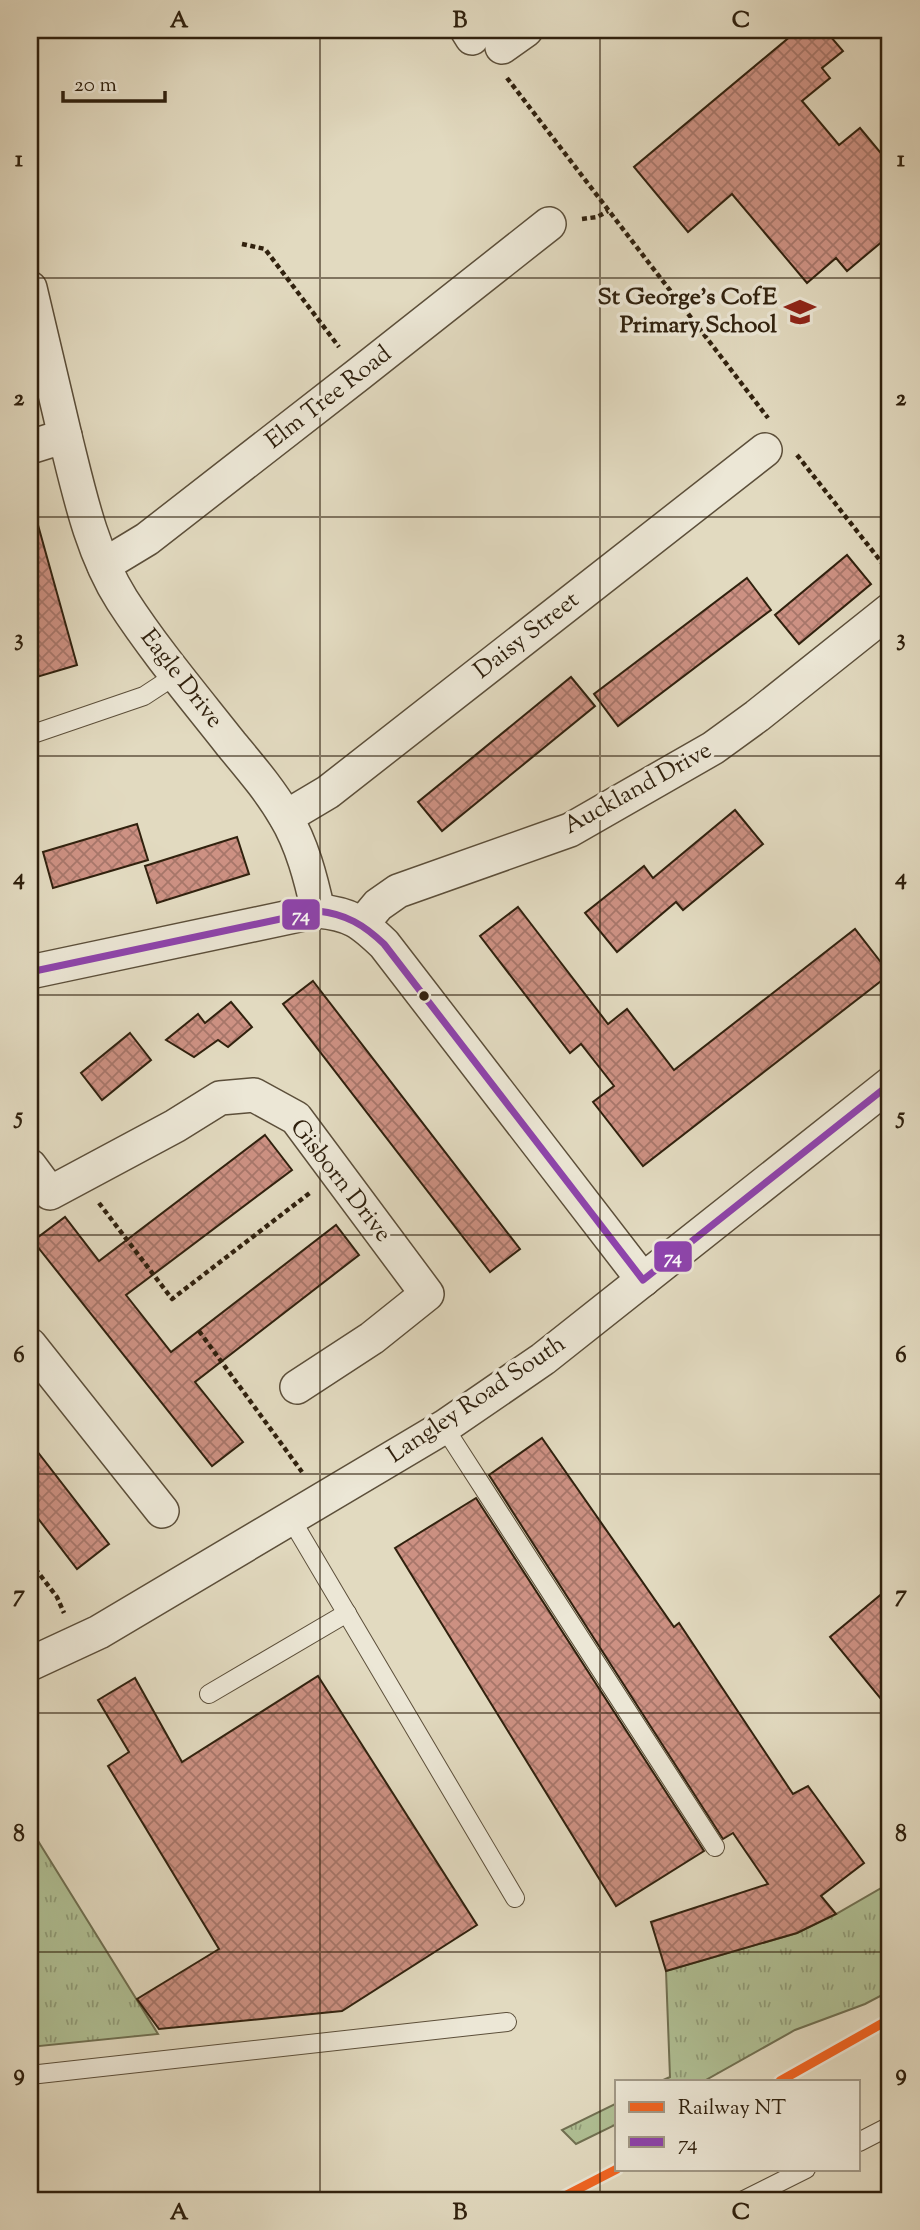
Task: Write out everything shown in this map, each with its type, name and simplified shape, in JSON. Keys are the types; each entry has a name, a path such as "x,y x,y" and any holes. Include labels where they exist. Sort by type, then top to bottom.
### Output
{"street":[{"name":"Elm Tree Road","path":"104,565 147,539 549,223"},
{"name":"Eagle Drive","path":"30,288 83,507 104,565 121,599 286,817 309,873 318,911"},
{"path":"30,447 65,436"},
{"name":"Daisy Street","path":"286,817 328,792 775,439"},
{"name":"Auckland Drive","path":"363,923 378,905 398,891 569,830 713,748 890,610"},
{"path":"30,972 318,911 340,913 363,923 384,944 643,1280"},
{"name":"Langley Road South","path":"30,1664 99,1632 444,1427 543,1359 887,1093"},
{"name":"Gisborn Drive","path":"30,1166 40,1201 220,1098 254,1095 296,1118 426,1294 372,1338 296,1387"},
{"path":"30,1345 163,1511"}],"lane":[{"path":"30,735 144,696 176,675"},
{"path":"444,1427 715,1847"},
{"path":"291,1519 515,1898"},
{"path":"209,1694 347,1613"},
{"path":"30,2076 508,2022"},
{"path":"860,2141 890,2126"},
{"path":"744,2200 804,2170"}],"path":[{"path":"492,36 509,83 775,439 890,573"},
{"path":"242,244 265,248 359,374"},
{"path":"79,1178 172,1299 337,1172"},
{"path":"199,1331 322,1500"},
{"path":"30,1562 57,1597 76,1642"}],"green space":[{"path":"30,1828 158,2034 30,2047"},
{"path":"890,1883 890,1991 865,2004 795,2030 706,2080 663,2080 670,2077 666,1971 797,1933"},
{"path":"615,2104 615,2125 576,2144 562,2130"}],"building":[{"path":"798,30 825,30 843,51 822,68 830,78 802,101 839,145 860,128 890,164 890,235 847,271 836,258 807,283 732,194 688,232 634,167"},
{"path":"38,525 77,665 30,679 30,526"},
{"path":"847,555 871,584 799,644 775,615"},
{"path":"747,578 771,610 618,726 594,694"},
{"path":"571,677 595,706 442,831 418,802"},
{"path":"735,810 763,844 683,910 676,902 617,952 585,913 644,866 653,878"},
{"path":"137,824 148,860 53,888 43,852"},
{"path":"237,837 249,874 157,903 145,866"},
{"path":"518,907 608,1024 627,1009 674,1070 855,929 890,974 643,1166 593,1102 614,1086 581,1044 570,1053 480,936"},
{"path":"313,981 520,1249 490,1272 283,1004"},
{"path":"231,1002 252,1027 228,1047 218,1040 194,1057 166,1040 198,1014 205,1023"},
{"path":"130,1033 151,1060 102,1100 81,1073"},
{"path":"265,1135 292,1170 126,1295 171,1352 336,1225 359,1255 195,1382 243,1442 212,1466 33,1241 65,1217 99,1261"},
{"path":"542,1438 674,1627 679,1623 793,1794 808,1786 864,1863 821,1896 836,1914 797,1933 666,1971 651,1922 768,1884 733,1833 723,1839 489,1475"},
{"path":"30,1442 109,1544 77,1569 30,1508"},
{"path":"476,1498 704,1851 616,1906 395,1548"},
{"path":"890,1587 890,1710 830,1637"},
{"path":"318,1676 477,1925 342,2011 159,2029 137,1999 219,1949 108,1766 129,1752 98,1700 135,1678 182,1762"}],"rail line":[{"name":"NT","path":"782,2080 890,2019"},
{"name":"NT","path":"557,2200 615,2170"}],"transit line":[{"name":"74","path":"30,972 318,911 354,922 384,944 643,1280 890,1084"}],"place":[{"name":"St George's CofE Primary School","path":"800,312"}]}
